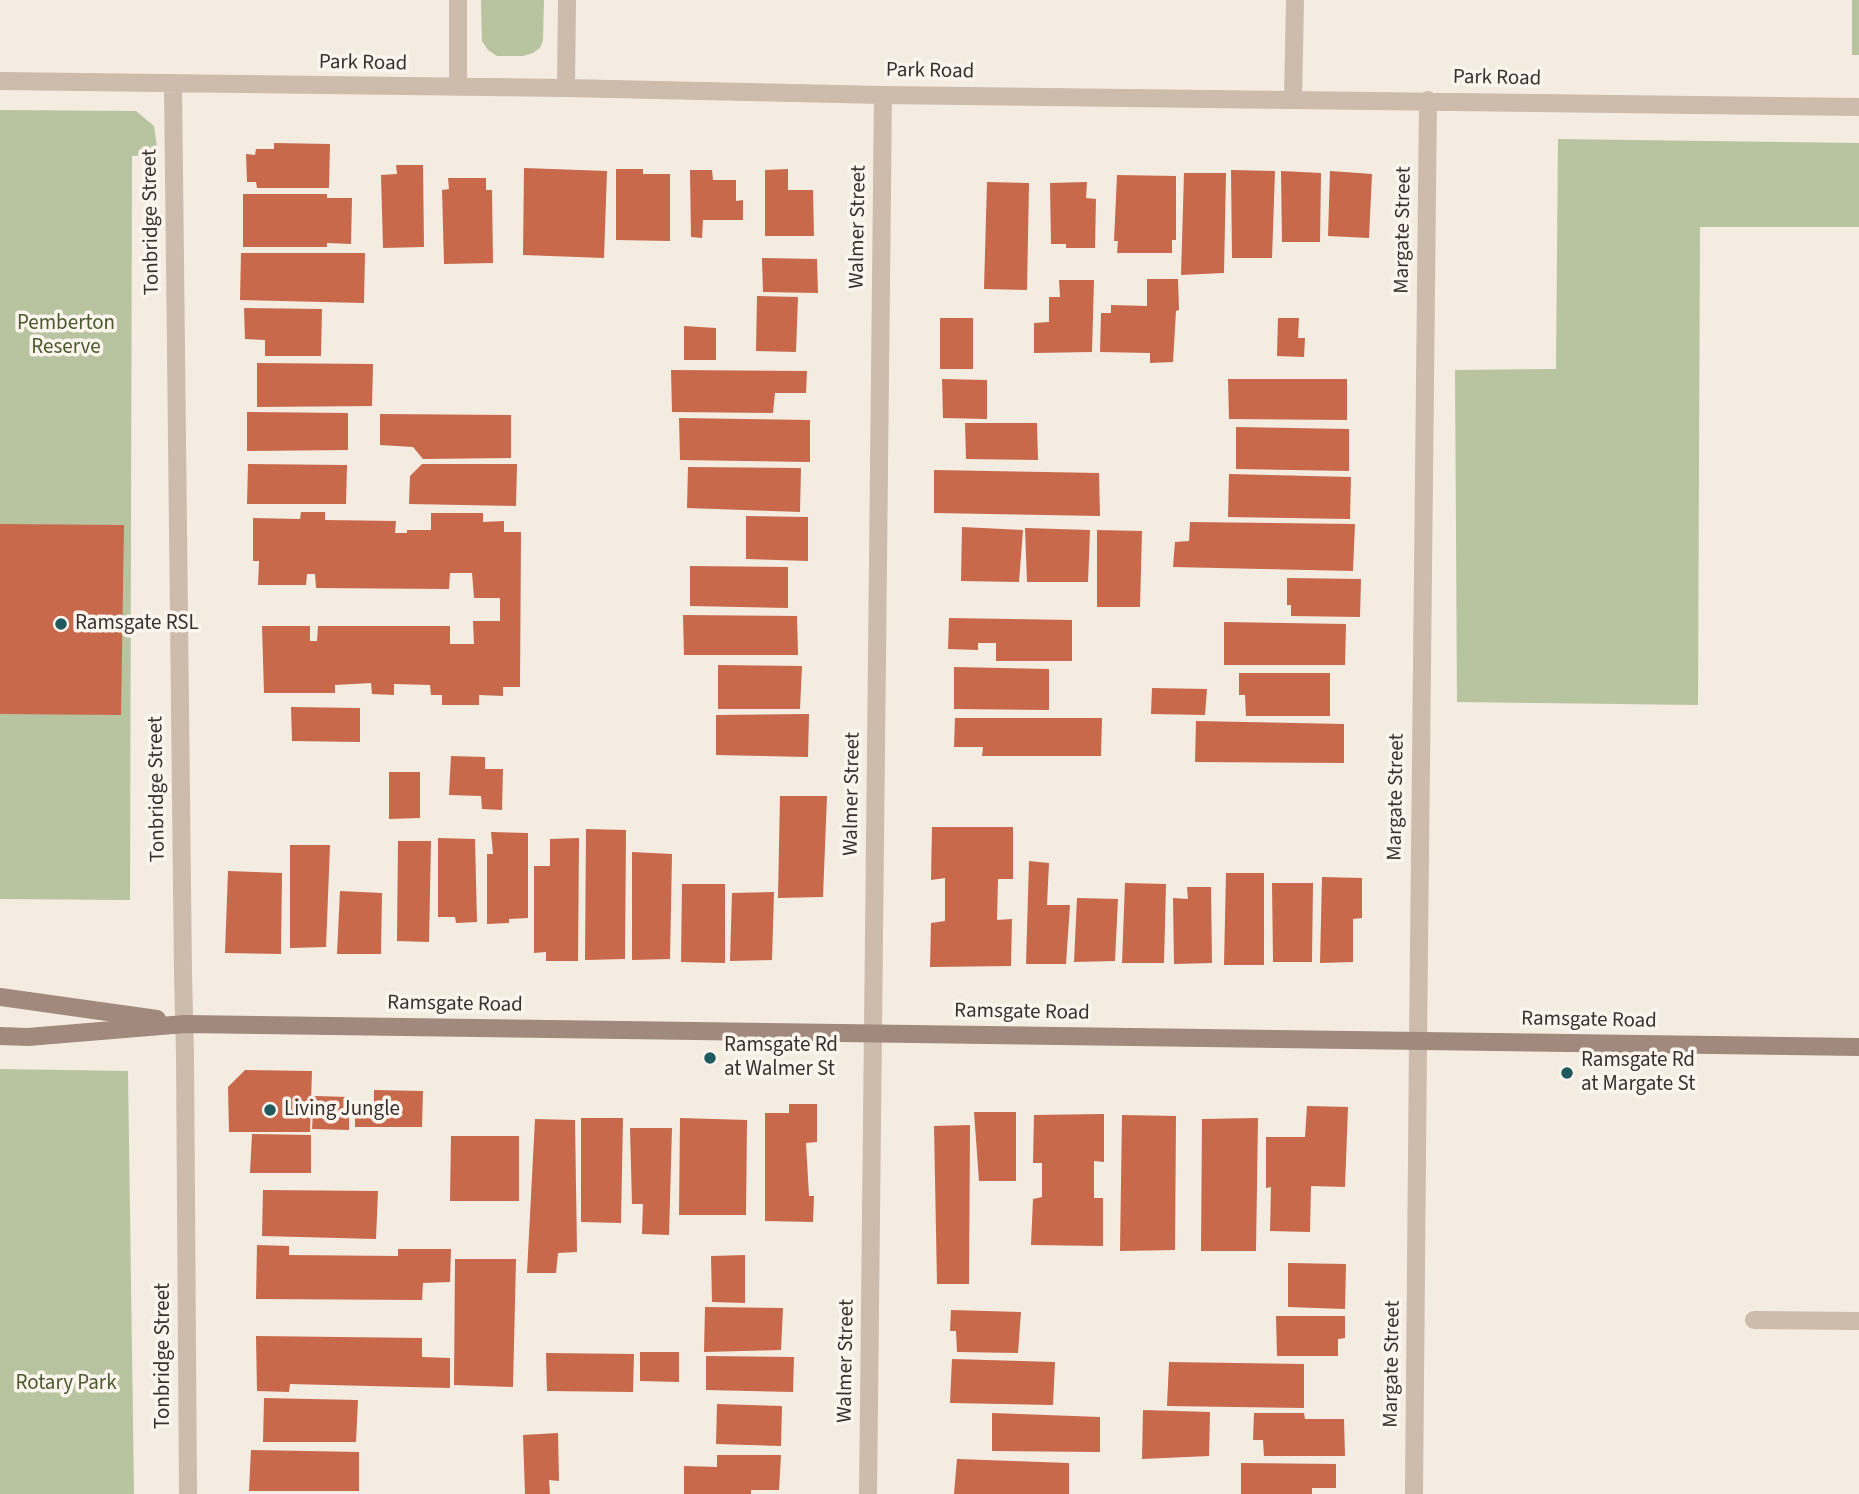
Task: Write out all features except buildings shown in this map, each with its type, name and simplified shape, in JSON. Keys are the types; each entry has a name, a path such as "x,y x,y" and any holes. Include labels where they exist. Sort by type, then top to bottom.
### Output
{"main road":[{"name":"Ramsgate Road","path":"0,997 185,1024"},
{"name":"Ramsgate Road","path":"0,1036 28,1037 185,1024 1859,1047"}],"street":[{"path":"458,0 458,88"},
{"path":"566,89 567,0"},
{"path":"1293,100 1295,0"},
{"name":"Park Road","path":"0,81 1859,107"},
{"name":"Tonbridge Street","path":"173,84 188,1494"},
{"name":"Walmer Street","path":"868,1494 883,95"},
{"name":"Margate Street","path":"1414,1494 1428,100"},
{"path":"1754,1320 1859,1321"}],"green space":[{"path":"481,0 544,0 543,40 540,48 523,56 497,56 488,50 482,41"},
{"path":"1852,0 1859,0 1859,55 1852,55"},
{"name":"Pemberton Reserve","path":"0,110 136,111 154,126 158,154 132,156 130,900 0,899"},
{"path":"1558,139 1859,143 1859,227 1700,227 1698,705 1457,702 1455,370 1556,369"},
{"name":"Rotary Park","path":"0,1069 128,1071 134,1494 0,1494"}],"place":[{"name":"Ramsgate RSL","path":"61,624"},
{"name":"Ramsgate Rd at Walmer St","path":"710,1058"},
{"name":"Ramsgate Rd at Margate St","path":"1567,1073"},
{"name":"Living Jungle","path":"270,1110"}]}
